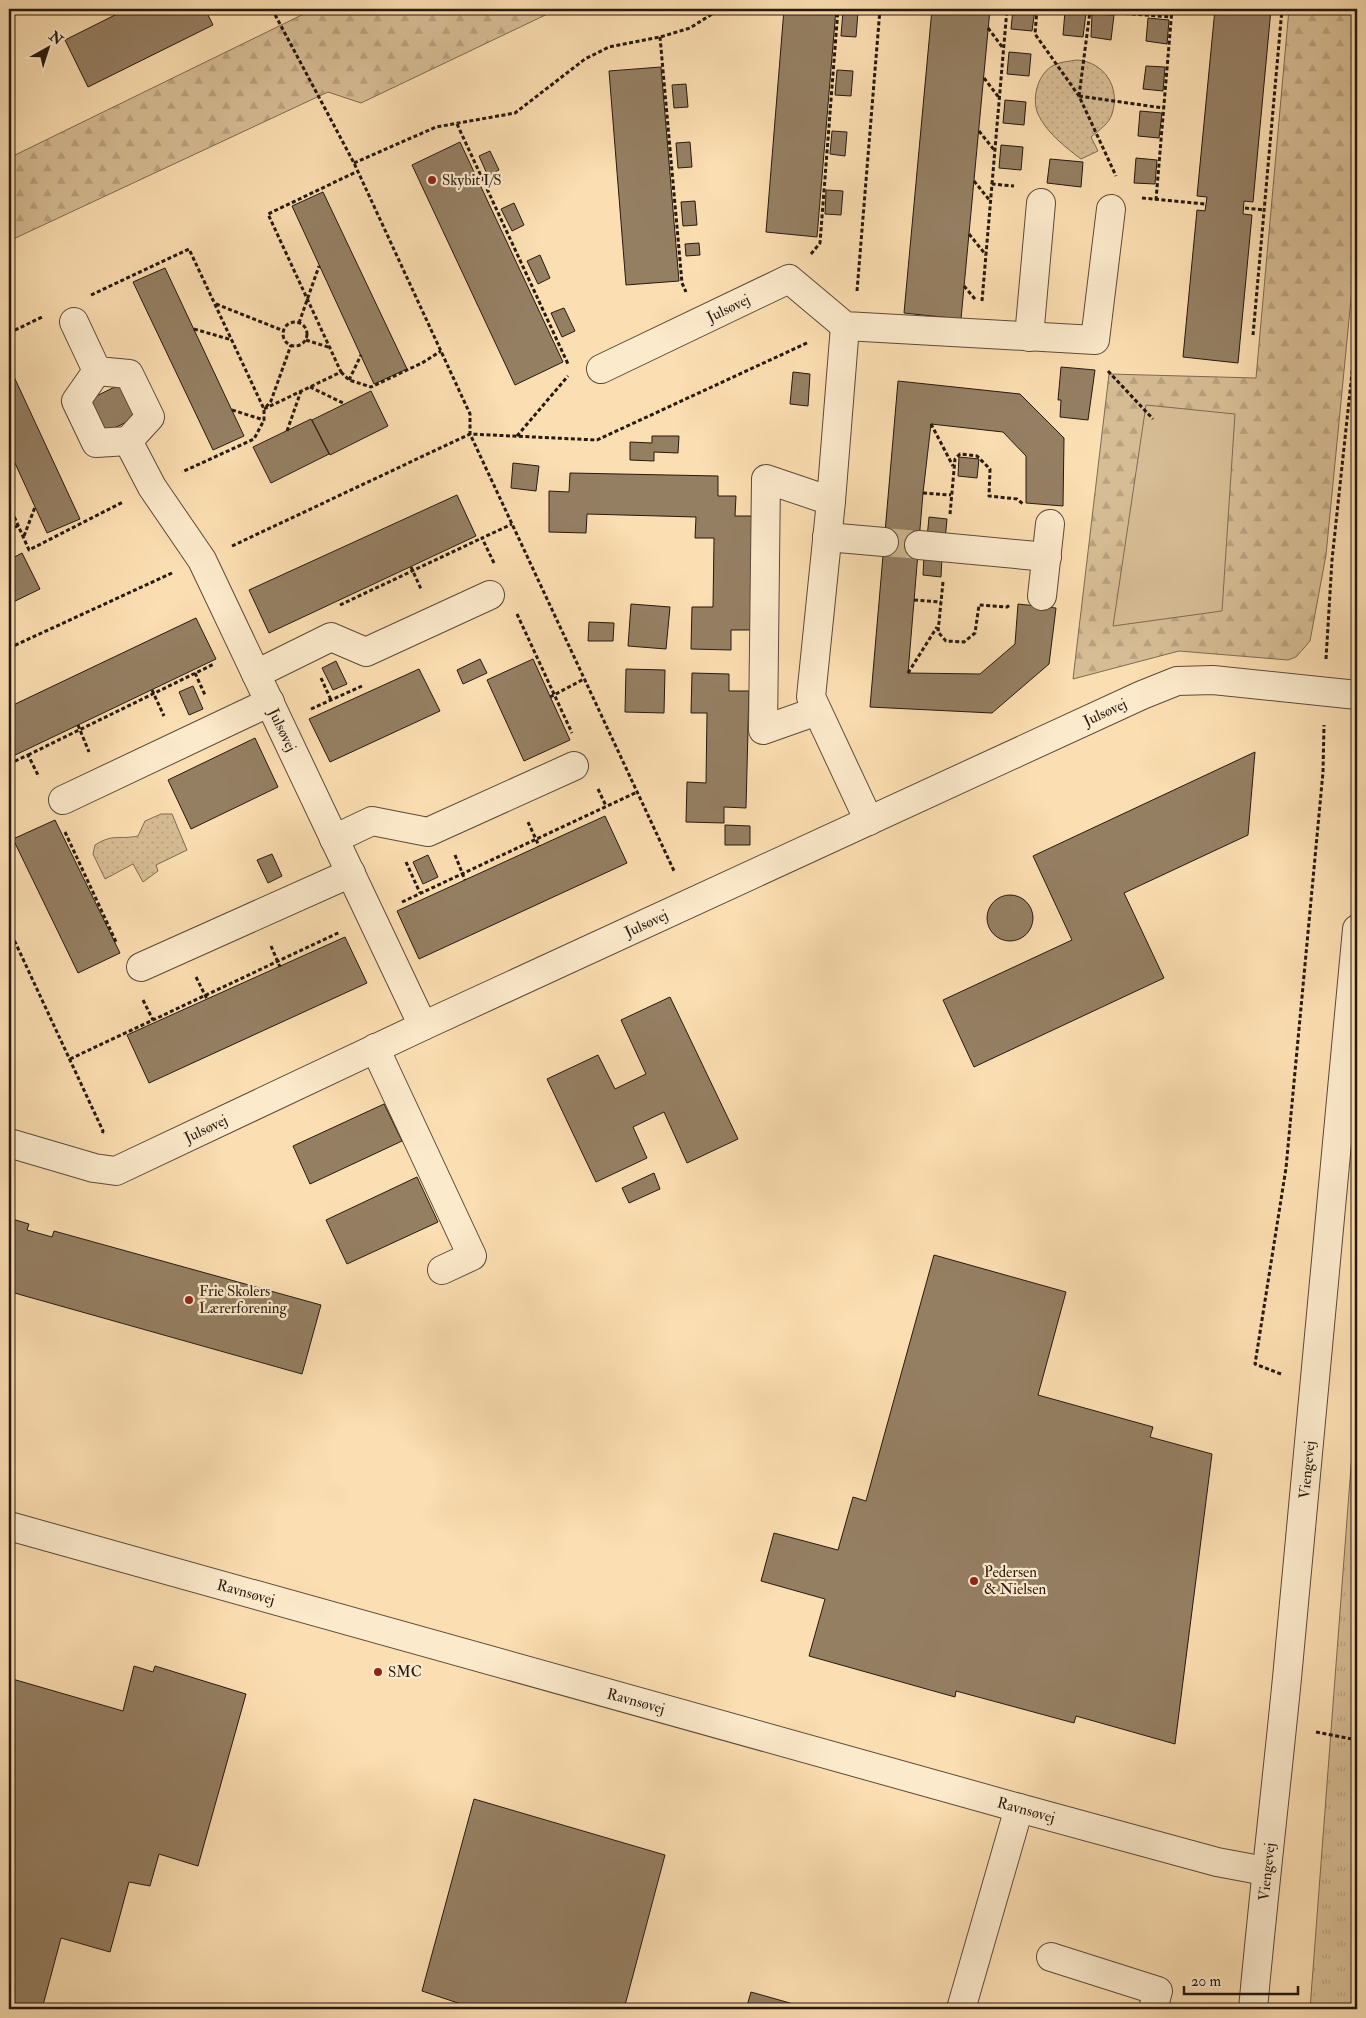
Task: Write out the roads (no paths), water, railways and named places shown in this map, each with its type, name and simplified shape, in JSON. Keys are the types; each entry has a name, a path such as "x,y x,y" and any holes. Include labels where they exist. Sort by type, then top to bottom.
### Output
{"street":[{"path":"1029,337 1042,203"},
{"path":"869,821 811,698 828,537 845,326 1095,340 1110,209"},
{"name":"Julsøvej","path":"601,369 700,324 789,279 845,326"},
{"path":"74,322 97,371"},
{"path":"97,371 129,374 150,417 128,441 96,443 76,401 97,371"},
{"name":"Julsøvej","path":"128,441 152,487 202,560 423,1026"},
{"path":"817,712 763,730 766,479 831,500"},
{"path":"1042,596 1050,524"},
{"path":"828,537 884,542"},
{"path":"919,545 1047,557"},
{"path":"256,674 331,637 366,652 490,595"},
{"name":"Julsøvej","path":"9,1143 94,1168 116,1171 375,1048 1142,695 1177,681 1213,680 1357,695"},
{"path":"62,813 270,702"},
{"path":"334,839 372,821 428,832 584,773"},
{"path":"141,980 351,873"},
{"name":"Viengevej","path":"1253,2009 1265,1871 1282,1725 1315,1386 1357,929"},
{"path":"375,1048 472,1256 442,1270"},
{"name":"Ravnsøvej","path":"9,1526 1019,1808 1217,1862 1265,1871"},
{"path":"961,2009 1019,1808"},
{"path":"1051,1957 1158,1991 1153,2009"}],"tunnel":[{"path":"884,542 919,545"}],"place":[{"name":"Skybit I/S","path":"432,180"},
{"name":"Frie Skolers Lærerforening","path":"189,1300"},
{"name":"Pedersen & Nielsen","path":"974,1581"},
{"name":"SMC","path":"378,1672"}]}
